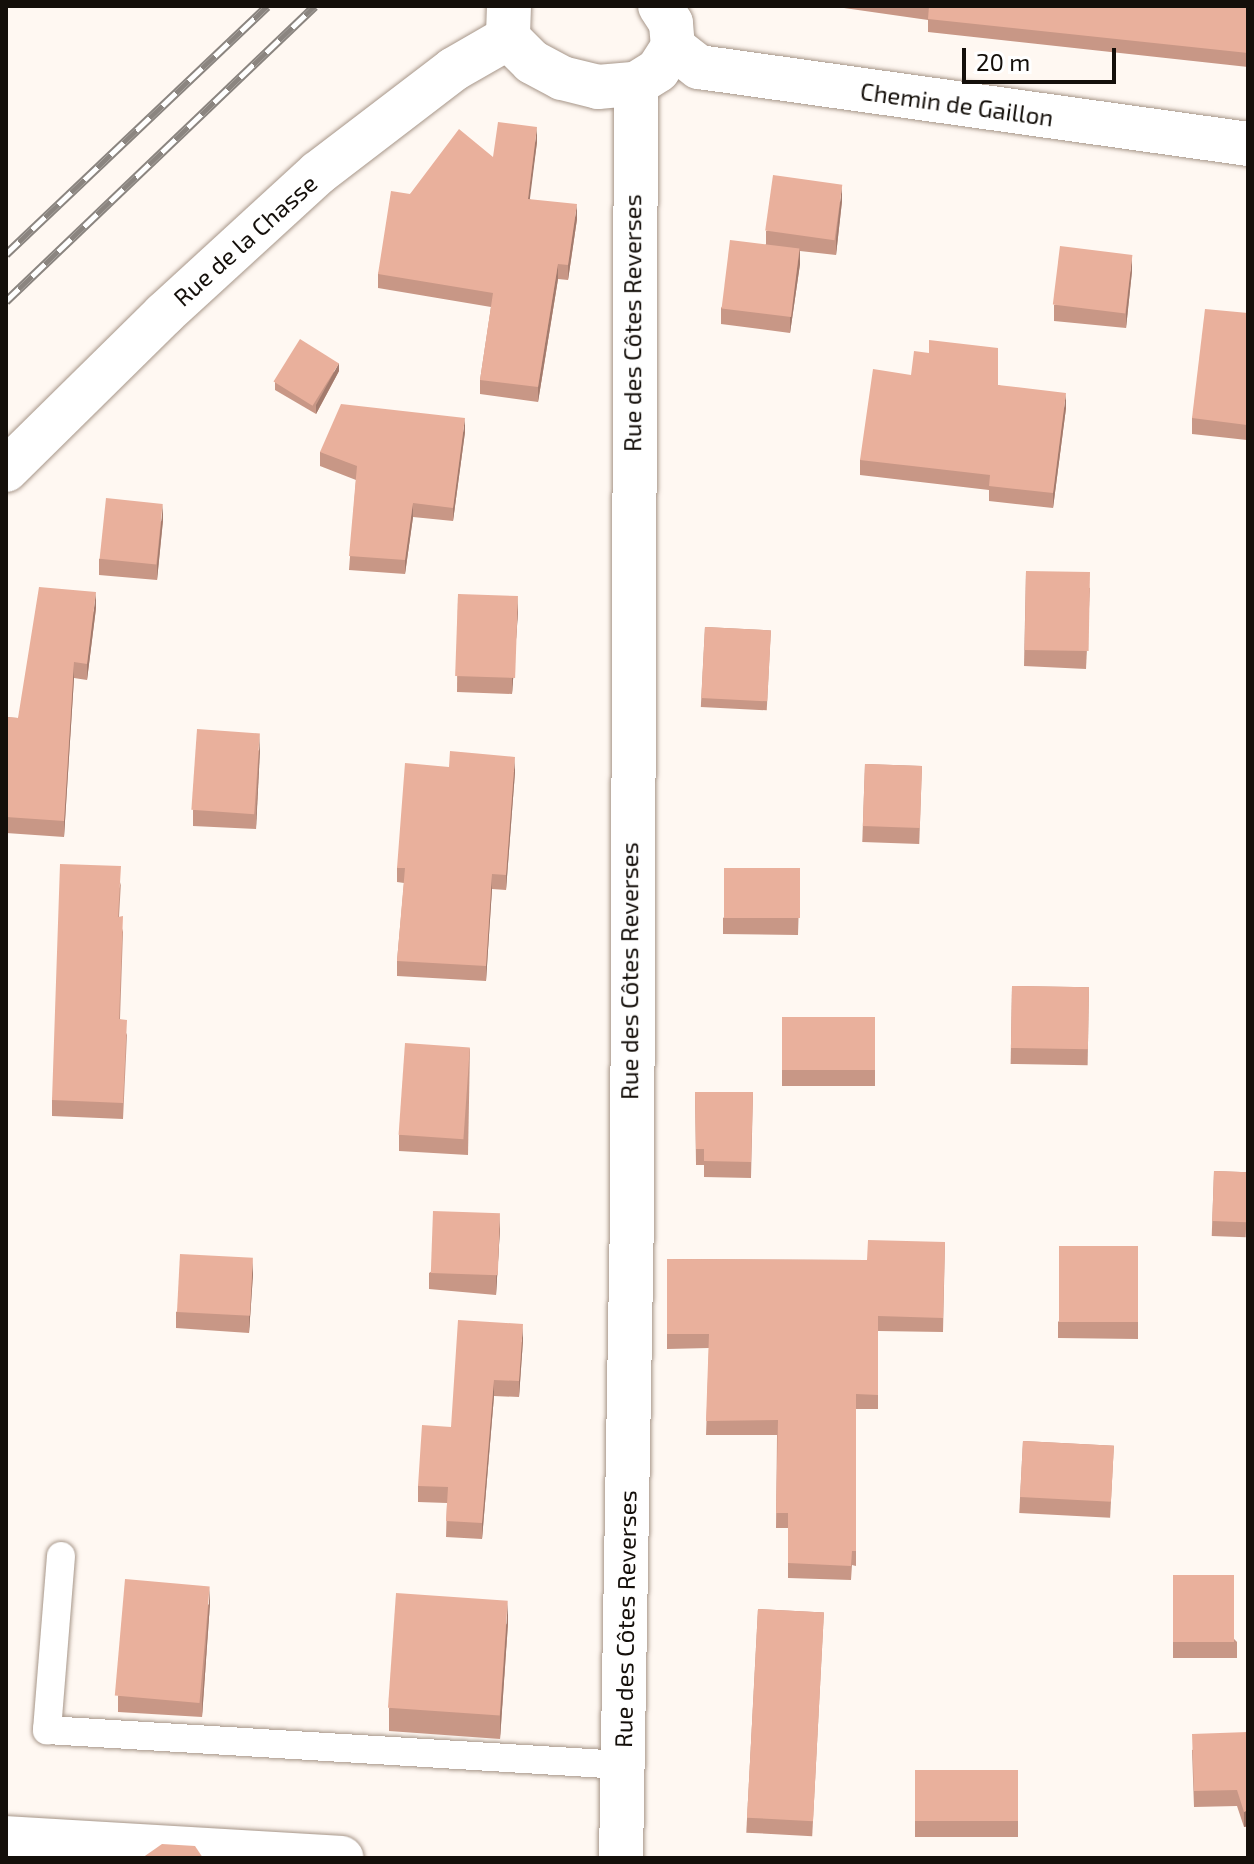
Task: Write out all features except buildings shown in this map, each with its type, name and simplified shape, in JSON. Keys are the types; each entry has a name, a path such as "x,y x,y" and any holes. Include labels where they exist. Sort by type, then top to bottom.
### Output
{"street":[{"path":"508,22 532,62 562,78 598,87 636,84 658,70 673,47 671,23 660,6"},
{"name":"Rue de la Chasse","path":"6,470 318,173 454,69 508,22"},
{"name":"Chemin de Gaillon","path":"673,47 699,67 1248,144"},
{"name":"Rue des Côtes Reverses","path":"621,1858 632,1213 636,84"},
{"path":"6,1838 82,1851 341,1858"}],"lane":[{"path":"61,1556 47,1730 623,1765"}],"railway":[{"path":"6,254 267,6"},
{"path":"6,301 315,6"}]}
